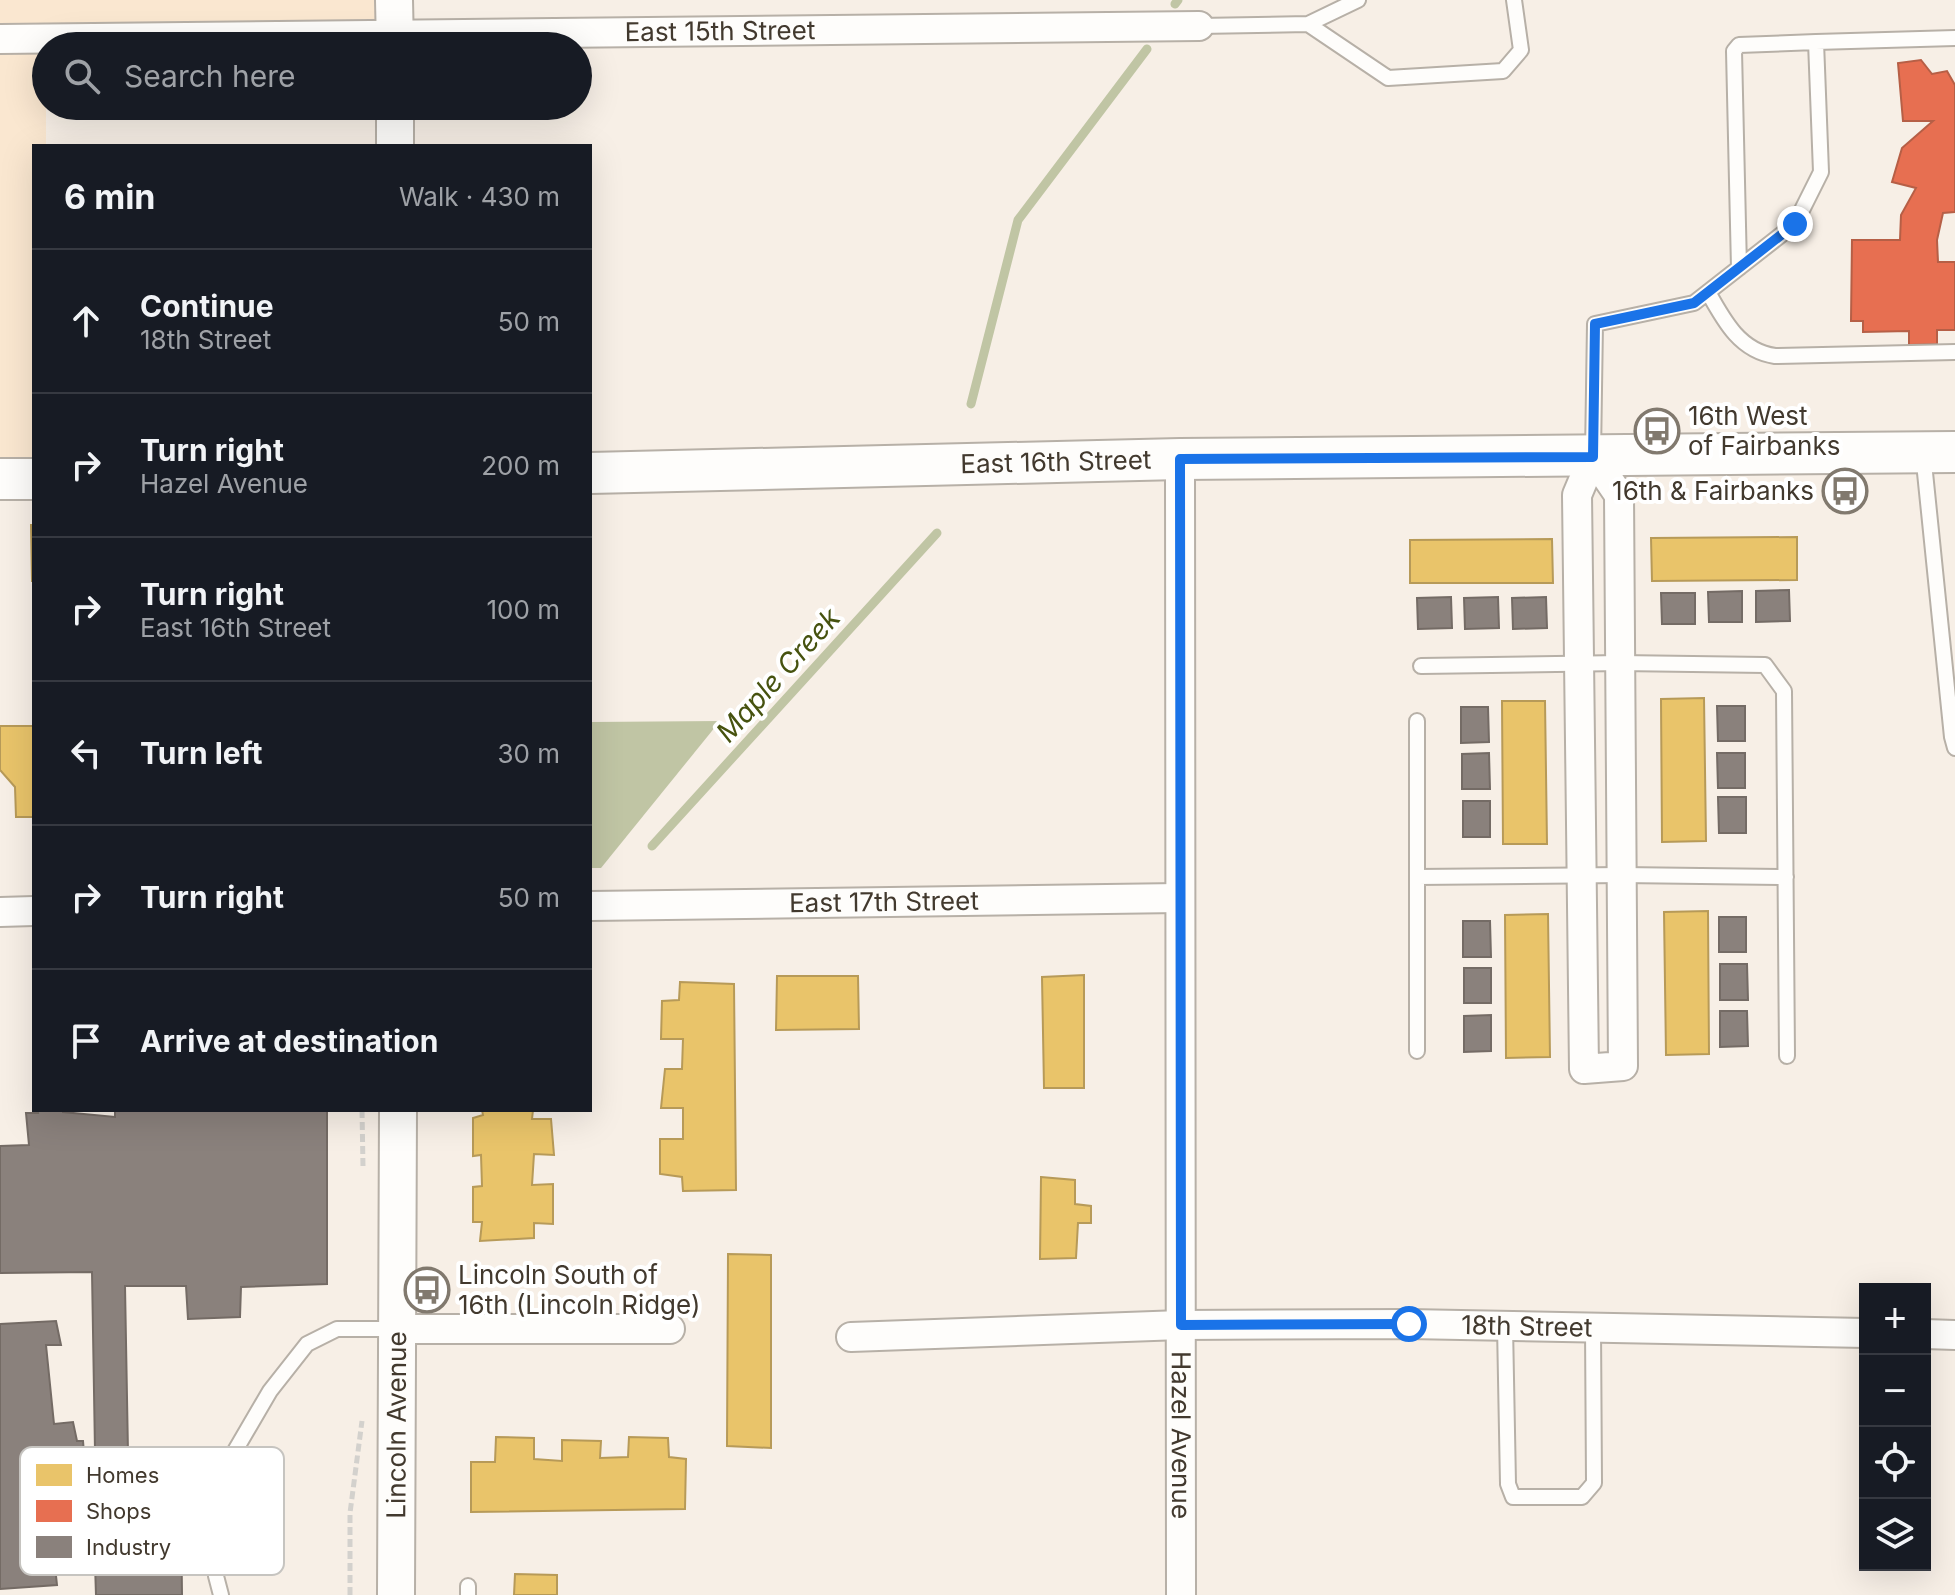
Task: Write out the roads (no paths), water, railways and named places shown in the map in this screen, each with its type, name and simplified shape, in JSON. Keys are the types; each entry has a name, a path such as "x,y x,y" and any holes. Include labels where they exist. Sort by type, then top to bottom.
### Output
{"main road":[{"name":"East 16th Street","path":"592,473 1180,459 1939,453"},
{"path":"0,479 32,479"}],"street":[{"path":"394,0 394,32"},
{"name":"East 15th Street","path":"592,37 1199,26"},
{"name":"East 15th Street","path":"0,39 32,39"},
{"path":"395,120 395,144"},
{"path":"1593,457 1619,495 1623,1066 1584,1069 1577,495 1593,457"},
{"name":"Hazel Avenue","path":"1180,459 1181,1595"},
{"name":"East 17th Street","path":"592,906 1179,898"},
{"path":"0,912 32,911"},
{"name":"Lincoln Avenue","path":"396,1595 398,1112"},
{"name":"18th Street","path":"851,1337 1181,1325 1505,1326 1859,1333"},
{"path":"397,1329 670,1329"},
{"path":"1931,1334 1955,1335"}],"lane":[{"path":"1199,26 1308,24 1358,0"},
{"path":"1308,24 1388,78 1503,71 1521,50 1514,0"},
{"path":"1739,268 1734,51 1739,45 1955,38"},
{"path":"1593,457 1595,324 1694,303 1795,224 1821,172 1816,42"},
{"path":"1708,292 1740,341 1762,354 1955,352"},
{"path":"1939,453 1955,748"},
{"path":"1421,666 1620,663 1765,665 1784,691 1787,1056"},
{"path":"1417,721 1417,1051"},
{"path":"1417,877 1786,877"},
{"path":"1505,1326 1508,1484 1513,1497 1582,1497 1594,1483 1593,1328"},
{"path":"237,1447 270,1391 307,1344 337,1329 397,1329"},
{"path":"216,1575 221,1595"}],"waterway":[{"name":"Maple Creek","path":"1175,4 1178,0"},
{"name":"Maple Creek","path":"971,404 1018,220 1147,49"},
{"name":"Maple Creek","path":"652,846 937,533"}],"place":[{"name":"16th West of Fairbanks","path":"1657,431"},
{"name":"16th & Fairbanks","path":"1845,491"},
{"name":"Lincoln South of 16th (Lincoln Ridge)","path":"427,1290"}]}
